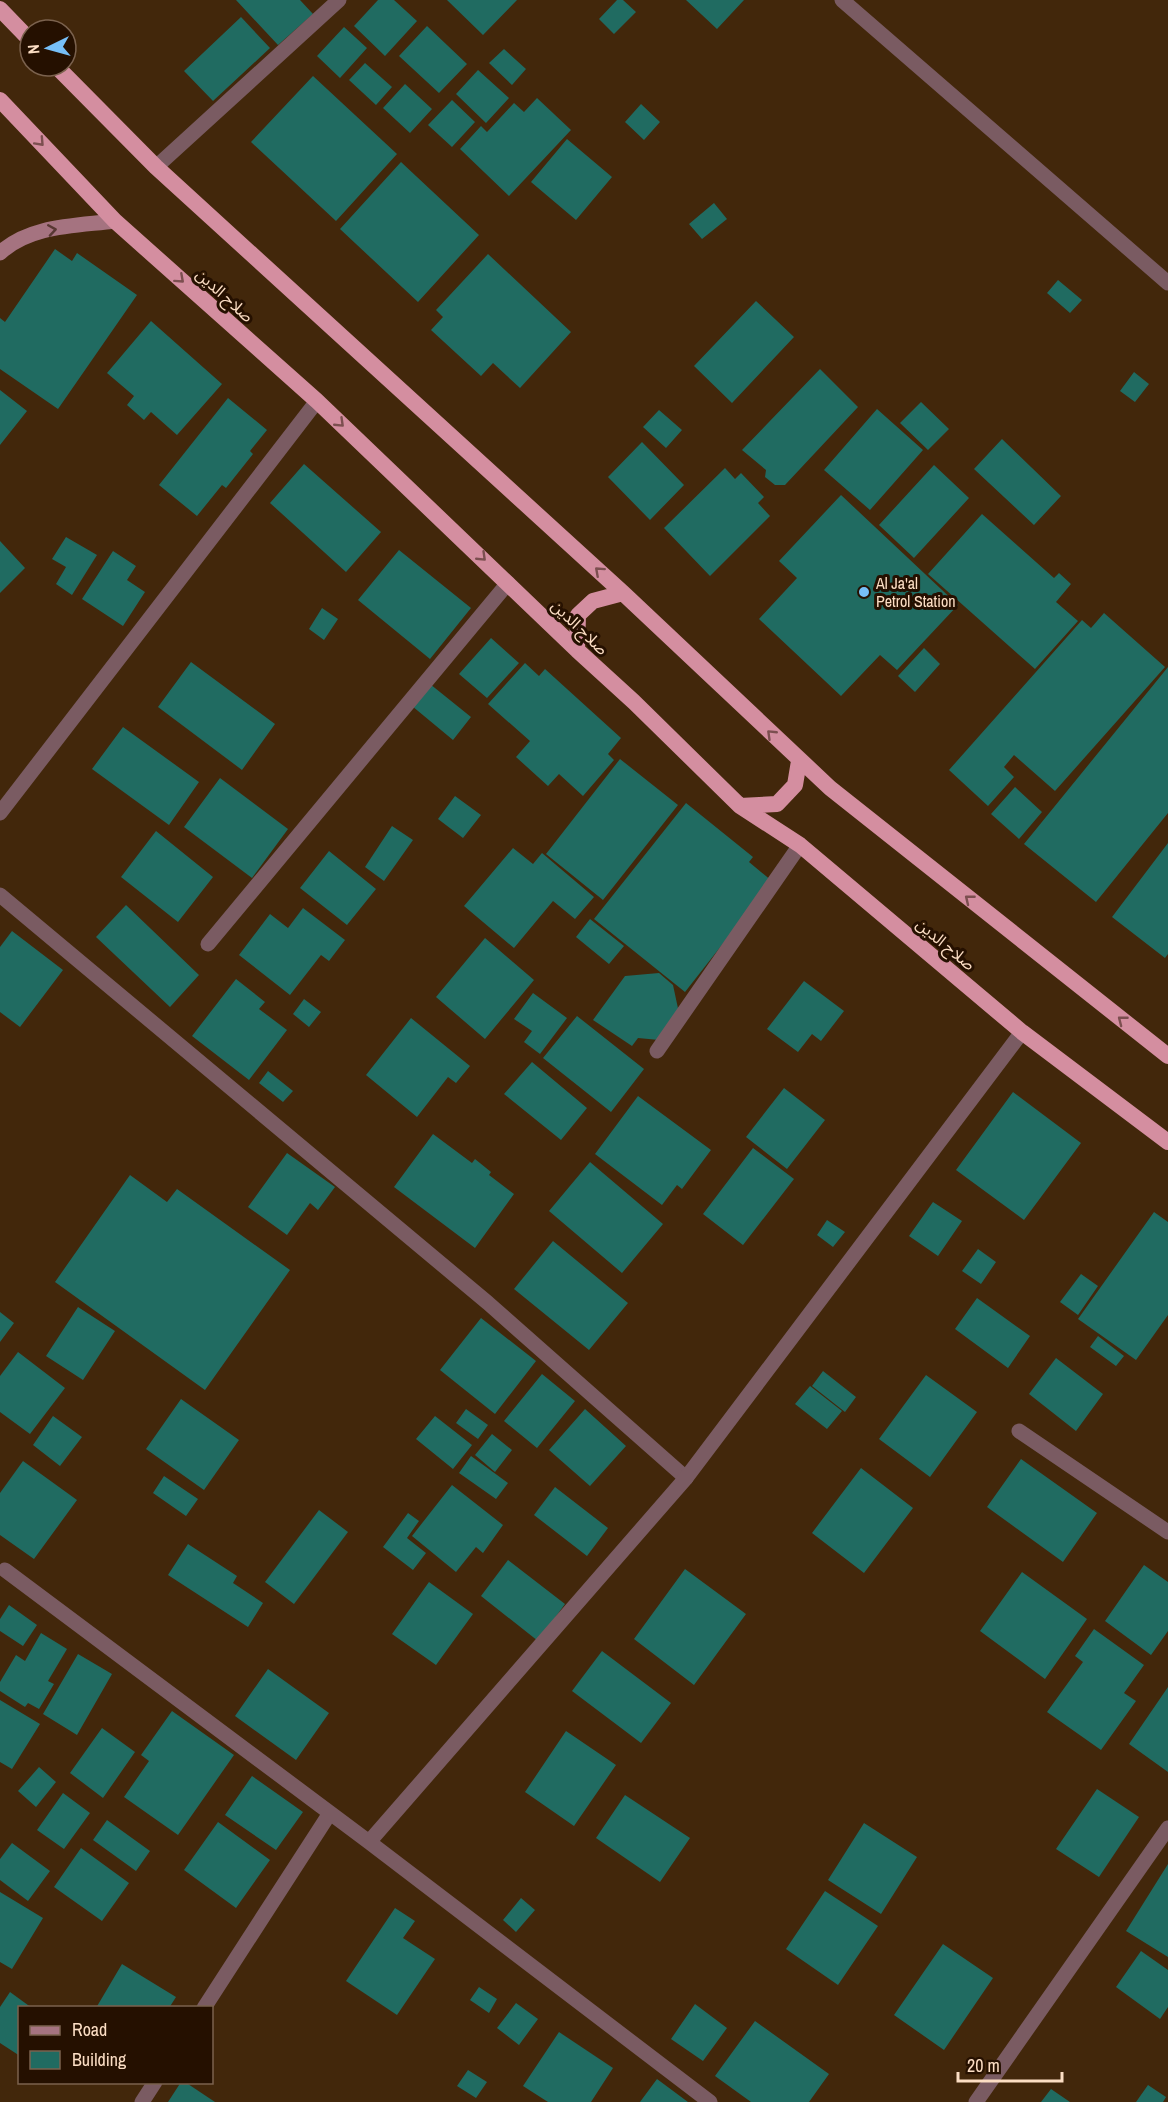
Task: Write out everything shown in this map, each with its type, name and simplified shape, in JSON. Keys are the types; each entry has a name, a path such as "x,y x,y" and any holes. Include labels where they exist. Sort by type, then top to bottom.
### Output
{"highway":[{"path":"0,9 18,28"},
{"path":"68,78 156,167 623,593 799,761 1168,1056"},
{"name":"صلاح الدين","path":"0,100 115,221 318,401 740,806 801,845 1022,1032 1168,1142"},
{"path":"577,650 578,615 593,601 623,593"},
{"path":"740,806 777,804 795,785 799,761"}],"main road":[{"path":"0,253 11,242 31,234 115,221"}],"street":[{"path":"156,167 339,0"},
{"path":"842,0 1168,283"},
{"path":"0,813 318,401"},
{"path":"208,944 508,583"},
{"path":"657,1051 801,845"},
{"path":"0,895 489,1303 686,1478"},
{"path":"369,1842 686,1478 1022,1032"},
{"path":"1019,1431 1168,1532"},
{"path":"2,1572 369,1842 710,2102"},
{"path":"205,2006 330,1813"},
{"path":"976,2102 1168,1828"},
{"path":"142,2102 154,2084"}],"building":[{"path":"236,0 300,0 313,14 278,45"},
{"path":"378,0 394,0 417,21 385,56 354,26"},
{"path":"447,0 517,0 483,35"},
{"path":"617,0 623,0 636,12 614,34 599,19"},
{"path":"686,0 744,0 717,29"},
{"path":"241,17 270,48 213,101 184,71"},
{"path":"427,26 467,64 439,93 399,56"},
{"path":"344,27 367,48 340,78 317,56"},
{"path":"504,49 526,69 512,85 489,63"},
{"path":"365,63 392,87 376,105 349,80"},
{"path":"478,70 509,98 486,123 456,94"},
{"path":"313,76 397,154 336,221 251,142"},
{"path":"405,84 432,109 410,133 383,108"},
{"path":"537,98 571,130 509,196 460,149 481,126 487,132 514,103 524,112"},
{"path":"452,100 475,122 452,147 428,125"},
{"path":"641,104 660,122 644,140 625,122"},
{"path":"567,139 612,177 576,220 531,182"},
{"path":"401,162 479,235 418,302 340,229"},
{"path":"714,203 727,219 702,239 689,224"},
{"path":"55,249 72,261 77,253 137,295 58,409 0,369 0,318 5,322"},
{"path":"488,254 571,332 520,388 493,363 481,376 431,330 443,317 436,310"},
{"path":"1058,280 1082,300 1070,313 1047,293"},
{"path":"756,301 794,337 732,403 694,366"},
{"path":"151,321 222,384 177,435 151,412 144,420 127,405 134,396 107,373"},
{"path":"820,369 858,407 785,485 775,485 765,477 766,470 742,450"},
{"path":"1134,372 1149,384 1135,402 1120,391"},
{"path":"0,390 27,411 0,445"},
{"path":"228,398 267,430 250,451 253,454 226,488 222,485 197,516 159,485"},
{"path":"921,402 949,429 928,450 900,423"},
{"path":"877,409 923,450 870,510 824,470"},
{"path":"659,410 682,430 666,448 643,427"},
{"path":"1002,439 1061,496 1034,525 974,469"},
{"path":"642,442 684,485 650,520 608,477"},
{"path":"304,464 381,532 346,572 270,503"},
{"path":"934,465 969,498 914,558 879,525"},
{"path":"725,468 735,479 741,473 764,497 758,503 770,516 710,576 664,528"},
{"name":"Al Ja'al Petrol Station","path":"841,495 958,605 897,670 880,655 841,696 759,619 797,578 779,561"},
{"path":"982,514 1054,578 1059,573 1071,584 1056,602 1078,621 1035,669 928,574"},
{"path":"66,537 97,555 72,595 56,584 66,567 52,559"},
{"path":"0,541 25,568 0,593"},
{"path":"399,550 471,608 430,659 358,600"},
{"path":"113,551 136,566 127,580 145,592 123,626 82,599"},
{"path":"322,608 338,619 324,640 309,629"},
{"path":"1104,613 1165,667 1055,791 1014,755 1004,767 1014,777 988,806 949,770 1082,620 1091,628"},
{"path":"491,638 519,663 487,698 459,674"},
{"path":"924,648 940,664 915,692 898,676"},
{"path":"191,662 275,724 242,770 158,707"},
{"path":"525,663 539,676 545,669 621,738 608,754 614,760 583,796 559,774 548,786 516,757 530,741 488,704"},
{"path":"1168,667 1168,813 1096,902 1024,844"},
{"path":"430,684 471,717 453,740 412,706"},
{"path":"123,727 199,782 169,825 92,769"},
{"path":"620,759 678,805 603,900 546,854"},
{"path":"220,778 288,829 252,878 184,827"},
{"path":"1015,787 1042,812 1019,839 991,814"},
{"path":"455,796 481,815 463,838 438,819"},
{"path":"686,803 753,857 749,862 772,881 685,992 594,919"},
{"path":"392,826 413,840 384,881 365,867"},
{"path":"156,831 213,877 178,922 121,877"},
{"path":"1168,843 1168,954 1165,958 1112,917"},
{"path":"513,848 533,864 542,853 594,897 575,919 553,901 514,948 464,906"},
{"path":"329,851 376,889 347,925 300,888"},
{"path":"126,905 199,975 170,1007 96,937"},
{"path":"303,908 345,940 329,961 321,955 290,995 239,955 270,914 288,928"},
{"path":"590,919 624,946 609,964 576,937"},
{"path":"12,931 63,970 20,1027 0,1012 0,947"},
{"path":"485,938 534,980 485,1039 436,997"},
{"path":"659,973 673,985 679,1013 659,1040 638,1038 632,1046 593,1020 625,976"},
{"path":"236,979 265,1002 259,1009 287,1030 249,1080 192,1036"},
{"path":"804,981 844,1011 821,1041 812,1034 798,1052 767,1029"},
{"path":"533,993 567,1018 540,1054 524,1042 532,1031 514,1019"},
{"path":"304,999 321,1012 309,1027 293,1014"},
{"path":"577,1016 644,1069 611,1112 543,1058"},
{"path":"411,1018 470,1066 456,1083 448,1077 417,1117 366,1075"},
{"path":"532,1062 587,1108 561,1140 504,1094"},
{"path":"268,1071 293,1091 283,1102 259,1083"},
{"path":"784,1088 825,1120 787,1169 746,1137"},
{"path":"1013,1092 1081,1143 1024,1220 956,1170"},
{"path":"638,1096 711,1150 682,1189 677,1185 662,1205 595,1154"},
{"path":"433,1134 472,1163 475,1159 491,1172 489,1175 514,1194 475,1248 394,1187"},
{"path":"753,1148 794,1179 743,1245 703,1214"},
{"path":"287,1153 335,1187 318,1210 310,1203 287,1235 248,1207"},
{"path":"590,1162 663,1224 622,1273 549,1211"},
{"path":"130,1175 167,1202 177,1189 290,1270 205,1390 55,1282"},
{"path":"933,1202 962,1221 938,1256 909,1236"},
{"path":"1154,1212 1168,1222 1168,1315 1136,1360 1078,1319"},
{"path":"827,1220 845,1232 833,1247 817,1235"},
{"path":"553,1241 628,1303 589,1350 514,1289"},
{"path":"978,1249 996,1262 981,1284 962,1271"},
{"path":"1081,1274 1098,1286 1078,1315 1060,1302"},
{"path":"977,1298 1030,1336 1008,1368 955,1329"},
{"path":"78,1307 115,1331 83,1380 46,1356"},
{"path":"0,1312 14,1323 0,1342"},
{"path":"481,1318 536,1361 495,1414 440,1370"},
{"path":"1098,1336 1124,1356 1116,1366 1090,1347"},
{"path":"18,1352 65,1388 30,1434 0,1412 0,1376"},
{"path":"1056,1358 1103,1394 1076,1431 1029,1394"},
{"path":"823,1371 856,1397 845,1412 812,1386"},
{"path":"542,1374 575,1401 537,1448 504,1421"},
{"path":"926,1375 977,1412 930,1477 879,1439"},
{"path":"810,1386 842,1411 827,1429 795,1404"},
{"path":"181,1399 239,1440 204,1490 146,1449"},
{"path":"466,1409 488,1425 478,1439 456,1423"},
{"path":"585,1409 626,1446 590,1486 549,1450"},
{"path":"53,1416 82,1437 60,1466 33,1445"},
{"path":"435,1416 472,1445 453,1469 416,1439"},
{"path":"492,1434 512,1450 495,1472 475,1455"},
{"path":"471,1456 508,1483 496,1499 459,1473"},
{"path":"1021,1459 1097,1513 1063,1562 987,1507"},
{"path":"23,1461 77,1500 34,1559 0,1535 0,1493"},
{"path":"861,1468 913,1508 864,1573 812,1533"},
{"path":"164,1476 198,1499 186,1516 153,1493"},
{"path":"452,1485 503,1525 483,1553 476,1547 456,1572 412,1536"},
{"path":"555,1487 608,1528 587,1556 534,1515"},
{"path":"319,1510 348,1532 294,1604 265,1582"},
{"path":"408,1513 419,1521 407,1538 426,1553 413,1570 383,1547"},
{"path":"188,1544 237,1576 233,1583 263,1603 248,1627 168,1575"},
{"path":"508,1560 565,1604 538,1641 481,1596"},
{"path":"1144,1565 1168,1582 1168,1631 1151,1655 1105,1621"},
{"path":"685,1569 746,1614 694,1685 634,1639"},
{"path":"1022,1572 1087,1619 1045,1679 980,1631"},
{"path":"429,1582 473,1614 436,1665 392,1634"},
{"path":"9,1605 37,1625 23,1646 0,1631 0,1619"},
{"path":"1094,1629 1144,1665 1124,1693 1136,1701 1101,1750 1047,1712 1083,1662 1075,1656"},
{"path":"41,1633 67,1649 48,1681 54,1684 39,1709 28,1703 25,1707 0,1691 0,1682 16,1655 25,1661"},
{"path":"602,1651 671,1703 641,1743 572,1691"},
{"path":"78,1654 112,1674 77,1735 43,1714"},
{"path":"268,1669 329,1713 296,1760 235,1716"},
{"path":"1168,1687 1168,1772 1129,1744"},
{"path":"0,1700 40,1724 12,1769 0,1762"},
{"path":"172,1711 234,1755 178,1835 124,1797 149,1761 141,1755"},
{"path":"102,1728 135,1752 103,1798 70,1773"},
{"path":"566,1731 616,1765 574,1826 525,1792"},
{"path":"39,1767 56,1782 36,1807 18,1791"},
{"path":"252,1776 303,1812 276,1850 225,1815"},
{"path":"1097,1789 1139,1817 1099,1877 1056,1849"},
{"path":"63,1793 90,1813 64,1849 37,1830"},
{"path":"625,1795 690,1838 660,1882 596,1838"},
{"path":"107,1820 150,1851 136,1871 93,1840"},
{"path":"218,1822 270,1860 236,1908 184,1870"},
{"path":"864,1823 917,1857 881,1914 828,1880"},
{"path":"12,1843 50,1871 28,1901 0,1880 0,1859"},
{"path":"81,1848 129,1883 102,1921 54,1887"},
{"path":"1168,1864 1168,1957 1126,1931"},
{"path":"825,1891 878,1926 838,1985 786,1949"},
{"path":"0,1892 43,1918 12,1969 0,1962"},
{"path":"521,1898 535,1910 516,1932 503,1920"},
{"path":"395,1908 415,1921 403,1938 435,1959 397,2015 346,1981"},
{"path":"943,1944 993,1978 944,2050 894,2015"},
{"path":"1141,1951 1168,1970 1168,2007 1160,2019 1116,1987"},
{"path":"122,1964 176,1997 170,2006 97,2006"},
{"path":"479,1987 497,1999 489,2013 470,2000"},
{"path":"10,1992 29,2006 18,2006 18,2055 0,2043 0,2007"},
{"path":"516,2003 538,2019 519,2045 497,2028"},
{"path":"695,2004 727,2028 703,2061 671,2039"},
{"path":"755,2021 829,2074 809,2102 751,2102 715,2076"},
{"path":"559,2032 613,2068 591,2102 548,2102 523,2086"},
{"path":"468,2070 487,2082 476,2098 457,2086"},
{"path":"657,2079 688,2102 640,2102"},
{"path":"180,2084 188,2084 215,2102 168,2102"},
{"path":"1148,2085 1166,2097 1163,2102 1136,2102"},
{"path":"1051,2089 1070,2102 1041,2102"}],"place":[{"name":"Al Ja'al Petrol Station","path":"864,592"}]}
